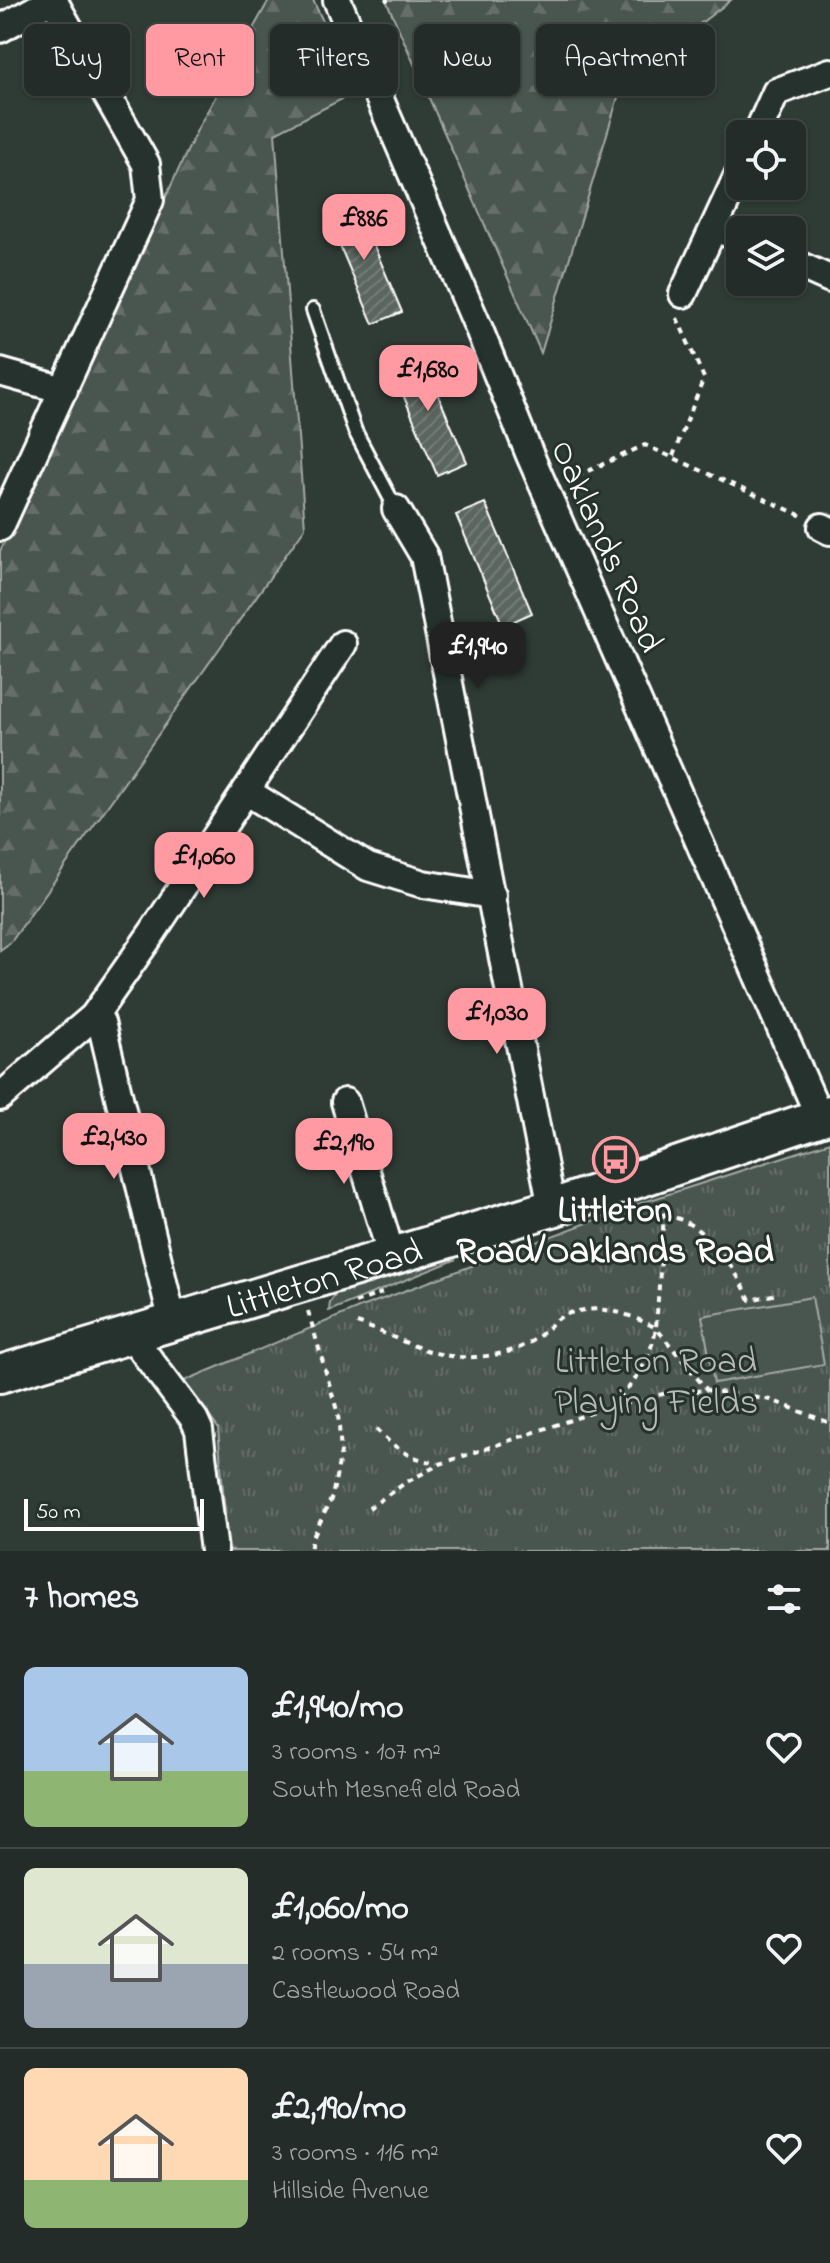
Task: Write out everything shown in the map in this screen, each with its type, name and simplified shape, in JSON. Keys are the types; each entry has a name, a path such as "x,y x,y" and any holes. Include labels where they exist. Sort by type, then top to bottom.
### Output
{"street":[{"path":"0,29 53,0 146,164 150,200 0,527"},
{"name":"Oaklands Road","path":"337,0 546,490 825,1116"},
{"path":"763,120 776,92 830,72"},
{"path":"683,294 727,200"},
{"path":"715,227 726,232"},
{"path":"806,268 830,279"},
{"path":"0,372 64,390"},
{"path":"396,509 424,556 552,1208"},
{"path":"0,1097 94,1016 343,644"},
{"path":"246,791 368,867 423,884 492,895"},
{"path":"94,1016 101,1022 173,1323"},
{"path":"345,1102 391,1254"},
{"name":"Littleton Road","path":"0,1374 552,1208 825,1116"},
{"path":"130,1334 199,1430 214,1551"}],"lane":[{"path":"313,310 355,431 396,509"}],"path":[{"path":"673,456 704,378 675,312 683,294"},
{"path":"546,490 645,445 786,506 826,529"},
{"path":"609,1407 623,1396 642,1370 656,1328 664,1215 652,1175"},
{"path":"664,1215 682,1219 714,1246 741,1280 750,1300 777,1294"},
{"path":"300,1284 338,1414 341,1452 332,1497 312,1539 310,1551"},
{"path":"357,1323 414,1348 455,1357 475,1357 515,1349 533,1341 565,1314 598,1308 623,1313 656,1328 707,1390"},
{"path":"369,1508 440,1464 609,1407 663,1394 707,1390 771,1400 830,1423"},
{"path":"376,1429 402,1452 440,1464"}],"green space":[{"path":"269,0 313,0 324,24 270,24 270,96 348,96 275,133 305,528 11,942 0,950 0,551 216,96 254,96 254,27"},
{"path":"386,0 731,0 700,24 536,24 536,96 618,96 541,353 428,96 520,96 520,24 414,24 414,64"},
{"name":"Littleton Road Playing Fields","path":"830,1142 830,1551 228,1551 218,1428 184,1381 361,1307 641,1203"},
{"path":"453,1252 455,1260 329,1311 330,1302 340,1289"},
{"path":"812,1297 824,1364 714,1383 702,1316"}],"building":[{"path":"355,201 402,312 373,324 326,213"},
{"path":"419,351 467,462 437,475 390,364"},
{"path":"485,503 532,613 503,626 456,515"}],"place":[{"name":"Littleton Road/Oaklands Road","path":"615,1159"}]}
